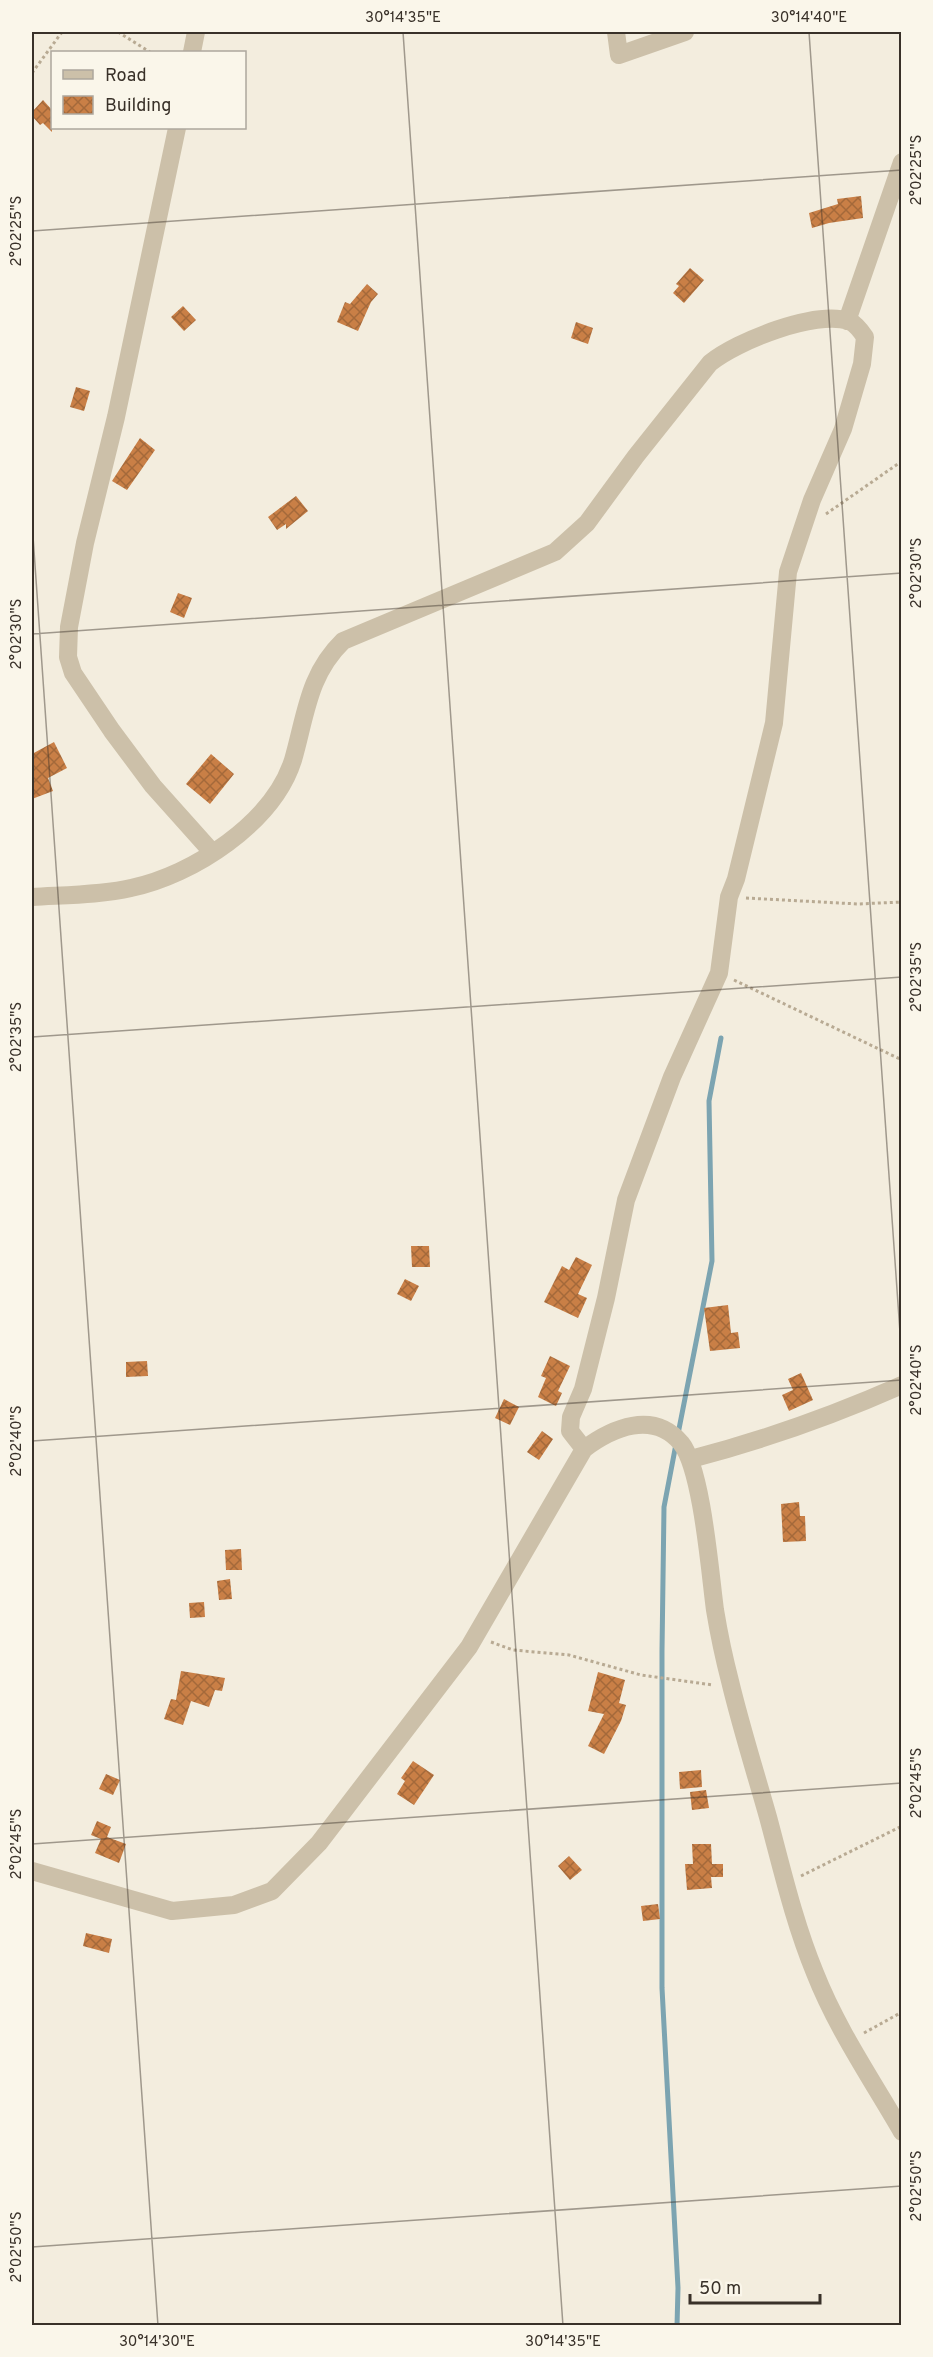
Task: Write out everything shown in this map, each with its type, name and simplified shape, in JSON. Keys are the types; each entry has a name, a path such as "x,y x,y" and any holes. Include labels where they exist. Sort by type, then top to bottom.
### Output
{"street":[{"path":"192,51 196,32"},
{"path":"616,32 619,55 685,32"},
{"path":"177,129 116,417 85,543 69,627 68,657 73,673 132,758 153,786 212,852"},
{"path":"847,321 902,162"},
{"path":"32,897 130,888 162,880 242,833 278,793 292,762 308,700 322,665 343,641 555,552 587,523 636,456 710,363 724,352 787,326 828,319 847,321 859,329 865,337 862,364 843,429 812,500 788,572 774,723 736,879 729,897 719,973 672,1077 626,1200 583,1389 571,1417 570,1431 584,1449"},
{"path":"691,1459 758,1442 855,1406 902,1385"},
{"path":"32,1871 172,1911 234,1905 272,1891 319,1843 475,1637 584,1449 604,1434 630,1425 664,1428 680,1442 691,1459 707,1545 716,1613 731,1688 786,1885 815,1974 849,2041 902,2132"}],"path":[{"path":"32,73 62,32"},
{"path":"118,32 148,51"},
{"path":"802,530 902,461"},
{"path":"729,897 858,904 902,902"},
{"path":"719,973 902,1060"},
{"path":"475,1637 513,1650 569,1655 641,1675 662,1676 731,1688"},
{"path":"786,1885 831,1860 902,1826"},
{"path":"849,2041 902,2012"}],"building":[{"path":"43,100 51,109 52,132 43,123 40,125 32,116 32,112"},
{"path":"861,196 863,218 812,228 809,213 838,204 837,199"},
{"path":"690,268 704,280 684,303 673,293 679,286 676,284"},
{"path":"367,284 378,294 371,302 358,331 337,322 345,302 350,304"},
{"path":"183,306 196,320 184,331 171,317"},
{"path":"576,322 593,328 588,344 571,338"},
{"path":"76,387 90,391 84,411 70,407"},
{"path":"140,438 155,450 127,490 112,481"},
{"path":"296,496 308,511 286,529 286,524 277,530 268,517"},
{"path":"178,593 192,598 184,618 170,612"},
{"path":"54,742 67,768 48,778 53,791 32,799 32,754"},
{"path":"211,754 234,774 210,804 186,784"},
{"path":"411,1246 429,1246 430,1267 412,1267"},
{"path":"576,1257 592,1265 578,1294 587,1298 578,1318 544,1302 562,1266 569,1270"},
{"path":"405,1279 419,1286 411,1301 397,1294"},
{"path":"728,1305 731,1333 738,1332 740,1348 710,1351 704,1308"},
{"path":"550,1356 570,1366 558,1391 562,1393 556,1406 538,1397 546,1378 541,1376"},
{"path":"147,1361 148,1376 126,1377 126,1362"},
{"path":"801,1373 813,1400 789,1411 782,1395 793,1390 788,1379"},
{"path":"504,1399 519,1407 510,1425 495,1418"},
{"path":"542,1431 553,1439 539,1460 527,1452"},
{"path":"799,1502 800,1516 805,1516 806,1541 783,1542 781,1504"},
{"path":"241,1549 242,1570 226,1570 225,1550"},
{"path":"230,1579 232,1599 219,1600 217,1581"},
{"path":"204,1602 205,1617 190,1618 189,1603"},
{"path":"181,1671 225,1678 222,1691 215,1690 209,1707 191,1701 183,1725 164,1719 171,1699 176,1700"},
{"path":"598,1672 625,1680 619,1703 626,1705 621,1721 604,1754 588,1746 604,1714 588,1711"},
{"path":"413,1761 434,1775 414,1805 397,1794 405,1781 401,1778"},
{"path":"701,1770 702,1787 680,1789 679,1772"},
{"path":"106,1774 120,1780 113,1795 99,1789"},
{"path":"706,1790 709,1808 692,1810 690,1792"},
{"path":"97,1821 111,1827 107,1837 126,1844 119,1863 95,1853 101,1839 91,1835"},
{"path":"692,1844 711,1844 712,1864 723,1864 723,1877 711,1877 712,1888 687,1890 685,1864 693,1864"},
{"path":"569,1856 582,1870 570,1880 558,1866"},
{"path":"658,1904 660,1919 643,1921 641,1906"},
{"path":"86,1933 112,1939 109,1953 83,1946"}],"waterway":[{"path":"678,1434 712,1261 709,1101 721,1038"},
{"path":"676,1444 664,1507 662,1988 678,2288 677,2326"}]}
